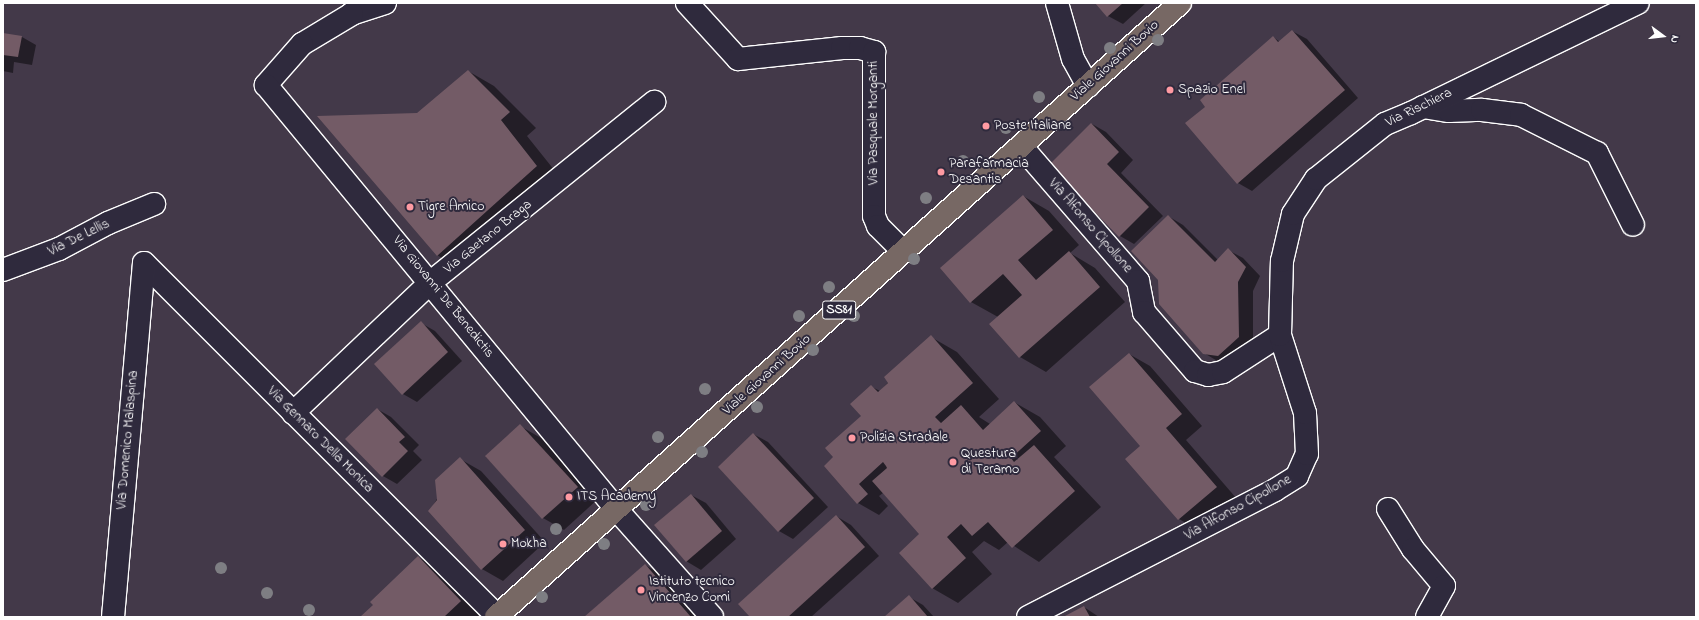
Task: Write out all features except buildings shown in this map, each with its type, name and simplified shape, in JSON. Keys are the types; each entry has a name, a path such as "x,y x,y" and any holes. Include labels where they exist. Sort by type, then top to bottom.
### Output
{"main road":[{"name":"Viale Giovanni Bovio","path":"496,617 617,510 1180,3"}],"street":[{"name":"Via Giovanni De Benedictis","path":"385,3 352,14 302,44 266,85 432,282 617,510 712,617"},
{"name":"Via Pasquale Morganti","path":"687,3 738,59 842,48 860,48 874,52 874,216 878,226 903,251"},
{"path":"1057,3 1073,59 1088,86"},
{"name":"Via Rischiera","path":"1280,335 1282,261 1293,214 1316,179 1385,124 1638,3"},
{"name":"Via Gaetano Braga","path":"293,413 432,282 654,102"},
{"path":"1423,107 1448,111 1482,110 1521,114 1597,154 1633,225"},
{"name":"Via Alfonso Cipollone","path":"1021,146 1138,281 1144,312 1195,371 1208,375 1223,372 1280,335 1304,413 1307,454 1297,476 1268,494 1028,617"},
{"name":"Via De Lellis","path":"3,270 59,249 108,223 154,204"},
{"name":"Via Gennaro Della Monica","path":"144,263 496,617"},
{"name":"Via Domenico Malaspina","path":"113,617 144,263"},
{"path":"1388,509 1413,549 1444,586 1427,617"}],"place":[{"name":"Spazio Enel","path":"1170,90"},
{"name":"Poste Italiane","path":"986,126"},
{"name":"Parafarmacia Desantis","path":"941,172"},
{"name":"Tigre Amico","path":"410,207"},
{"name":"Polizia Stradale","path":"852,438"},
{"name":"Questura di Teramo","path":"953,462"},
{"name":"ITS Academy","path":"569,497"},
{"name":"Mokha","path":"503,544"},
{"name":"Istituto tecnico Vincenzo Comi","path":"641,590"}]}
